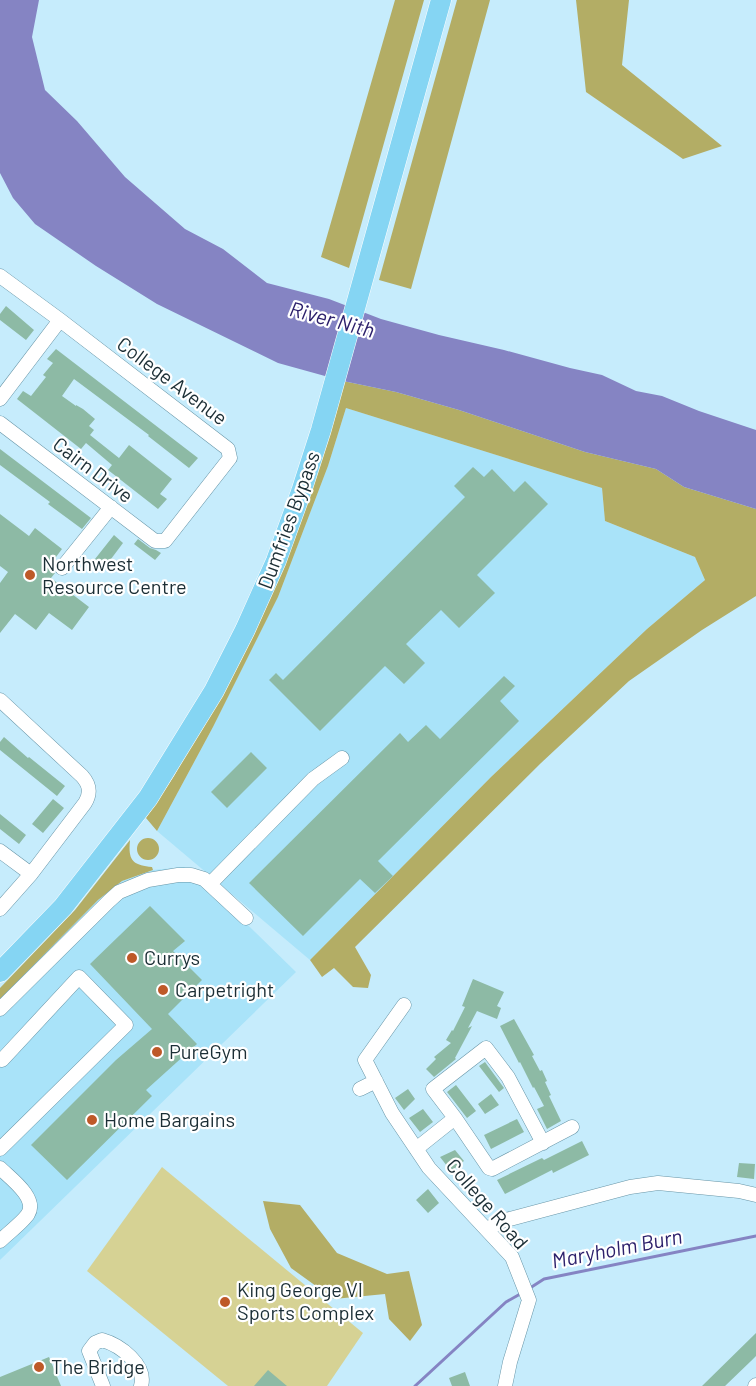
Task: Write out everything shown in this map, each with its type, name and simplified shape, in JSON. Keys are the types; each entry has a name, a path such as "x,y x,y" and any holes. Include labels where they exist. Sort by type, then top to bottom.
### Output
{"highway":[{"name":"Dumfries Bypass","path":"0,972 63,907 148,798 214,690 245,630 276,561 302,492 441,0"}],"street":[{"name":"College Avenue","path":"0,276 228,449 230,458 165,541"},
{"path":"0,399 60,320"},
{"name":"Cairn Drive","path":"0,423 155,541 165,541"},
{"path":"63,568 111,507"},
{"path":"0,700 82,776 89,791 87,800 31,874 0,909"},
{"path":"207,882 313,779 342,758"},
{"path":"0,851 31,874"},
{"path":"0,1009 118,892 148,880 191,875 207,882 246,918"},
{"path":"0,1149 126,1025 78,977 2,1060"},
{"name":"College Road","path":"404,1005 365,1059 376,1081 385,1112 429,1168 512,1257 529,1300 505,1386"},
{"path":"543,1143 508,1077 486,1048 433,1089 489,1168 492,1169 543,1143 572,1127"},
{"path":"360,1089 376,1081"},
{"path":"416,1149 455,1118"},
{"path":"0,1168 29,1197 31,1205 28,1214 0,1241"},
{"path":"487,1229 502,1221 630,1187 658,1183 739,1191 756,1195"},
{"path":"103,1386 89,1351 95,1343 102,1340 114,1344 138,1366 142,1373 141,1386"}],"shaded area":[{"path":"395,0 424,0 349,268 321,257"},
{"path":"457,0 490,0 411,289 379,280"},
{"path":"576,0 629,0 622,65 722,146 683,159 586,92"},
{"path":"343,381 396,392 459,410 585,452 656,469 684,487 756,509 756,596 629,681 541,763 355,947 371,975 368,988 353,987 334,968 322,977 310,960 491,777 647,629 705,580 695,557 605,521 602,488 346,408 328,466 278,597 213,727 157,831 146,818 174,776 205,720"},
{"path":"346,408 602,488 605,521 695,557 705,580 647,629 491,777 310,960 157,831 213,727 278,597 328,466"},
{"path":"148,838 158,845 159,849 152,859 148,860 138,853 137,849 144,839"},
{"path":"130,840 133,860 140,865 152,867 153,870 122,881 98,900 0,999 0,988 75,910"},
{"path":"184,867 220,898 296,972 0,1260 0,999 98,900 122,881 153,870"},
{"name":"King George VI Sports Complex","path":"162,1167 363,1333 327,1386 228,1386 87,1271"},
{"path":"263,1201 300,1205 337,1253 387,1274 409,1271 422,1325 410,1341 389,1319 385,1294 334,1299 291,1268 270,1229"}],"water":[{"name":"River Nith","path":"0,0 39,0 32,37 45,90 77,121 125,177 185,229 223,249 267,283 329,299 381,319 439,335 602,375 636,391 662,396 756,430 756,509 684,487 656,469 585,452 459,410 396,392 343,381 278,363 157,304 96,266 35,224 13,198 0,173"}],"building":[{"path":"6,306 34,330 26,340 0,320 0,314"},
{"path":"56,349 198,458 189,468 74,379 62,396 95,419 89,426 94,430 90,435 119,458 129,445 172,479 160,494 167,499 158,509 108,470 112,465 86,443 81,449 17,399 23,391 31,396 46,377 43,375 53,363 47,359"},
{"path":"0,449 91,518 82,529 0,465"},
{"path":"473,467 484,477 492,469 514,492 525,481 548,504 477,575 495,593 459,628 441,610 406,644 425,663 404,684 385,666 320,731 269,680 276,673 283,680 465,497 454,486"},
{"name":"Northwest Resource Centre","path":"0,514 29,536 35,528 62,549 50,565 55,573 51,578 89,607 72,630 49,613 36,630 15,614 0,633 0,583 8,572 0,566"},
{"path":"114,535 123,543 105,567 95,559"},
{"path":"138,539 161,553 155,560 134,544"},
{"path":"504,676 515,686 500,701 519,721 378,861 393,876 375,893 360,879 303,936 249,883 400,733 408,742 426,725 440,739"},
{"path":"4,737 65,786 57,796 0,750 0,742"},
{"path":"251,752 267,768 227,808 211,792"},
{"path":"53,799 64,808 43,833 32,824"},
{"path":"0,814 26,835 19,844 0,829"},
{"path":"150,906 185,941 173,951 202,980 168,1014 197,1044 146,1090 152,1096 67,1180 31,1145 116,1060 152,1029 90,964"},
{"path":"473,979 504,992 497,1006 501,1008 497,1019 477,1011 456,1059 434,1077 426,1069 436,1059 434,1057 451,1043 446,1040 465,1007 462,1006"},
{"path":"514,1019 540,1071 542,1070 551,1095 549,1096 561,1121 547,1129 537,1109 544,1106 500,1026"},
{"path":"485,1062 504,1088 499,1092 479,1066"},
{"path":"456,1085 476,1111 467,1118 447,1092"},
{"path":"408,1089 415,1099 404,1110 395,1098"},
{"path":"491,1094 499,1105 485,1114 478,1104"},
{"path":"423,1109 433,1122 420,1132 409,1118"},
{"path":"517,1119 524,1132 491,1149 484,1135"},
{"path":"582,1141 589,1155 553,1173 552,1170 505,1194 497,1180 542,1158 544,1160"},
{"path":"455,1150 464,1161 451,1171 440,1157"},
{"path":"739,1163 755,1164 754,1179 737,1177"},
{"path":"428,1189 439,1203 428,1213 416,1200"},
{"path":"756,1333 756,1356 751,1361 725,1386 702,1386"},
{"name":"The Bridge","path":"49,1357 61,1386 0,1386 0,1377"},
{"path":"268,1370 287,1386 254,1386"},
{"path":"465,1372 470,1386 452,1386 449,1378"}],"waterway":[{"name":"Maryholm Burn","path":"530,1288 544,1279 756,1236"},
{"name":"Maryholm Burn","path":"415,1386 506,1302 522,1293"}],"place":[{"name":"Northwest Resource Centre","path":"30,575"},
{"name":"Currys","path":"132,958"},
{"name":"Carpetright","path":"163,990"},
{"name":"PureGym","path":"157,1052"},
{"name":"Home Bargains","path":"92,1120"},
{"name":"King George VI Sports Complex","path":"225,1302"},
{"name":"The Bridge","path":"39,1367"}]}
